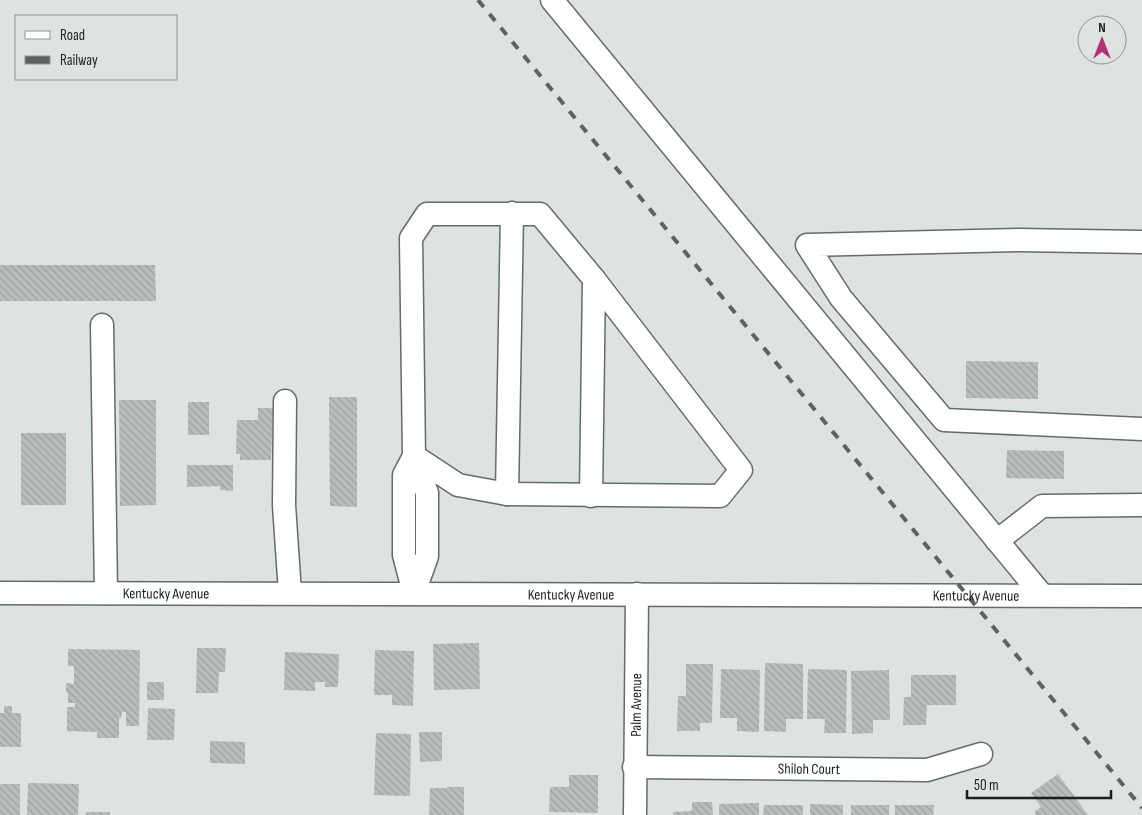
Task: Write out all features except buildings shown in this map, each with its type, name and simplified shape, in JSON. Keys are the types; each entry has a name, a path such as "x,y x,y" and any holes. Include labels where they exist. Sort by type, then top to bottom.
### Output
{"street":[{"path":"552,0 1042,595"},
{"path":"507,494 512,213"},
{"path":"414,456 458,485 507,494 720,496 742,470 594,279 540,214 427,214 411,238 414,456 427,493 427,556 414,594"},
{"path":"1142,242 1018,240 807,245 841,298 944,420 1142,429"},
{"path":"591,496 594,279"},
{"path":"102,325 106,593"},
{"path":"285,402 284,505 290,594"},
{"path":"997,541 1042,506 1142,505"},
{"name":"Kentucky Avenue","path":"0,593 1142,596"},
{"name":"Palm Avenue","path":"635,815 637,594"},
{"name":"Shiloh Court","path":"634,767 927,770 981,754"}],"railway":[{"path":"478,0 1142,808"}]}
